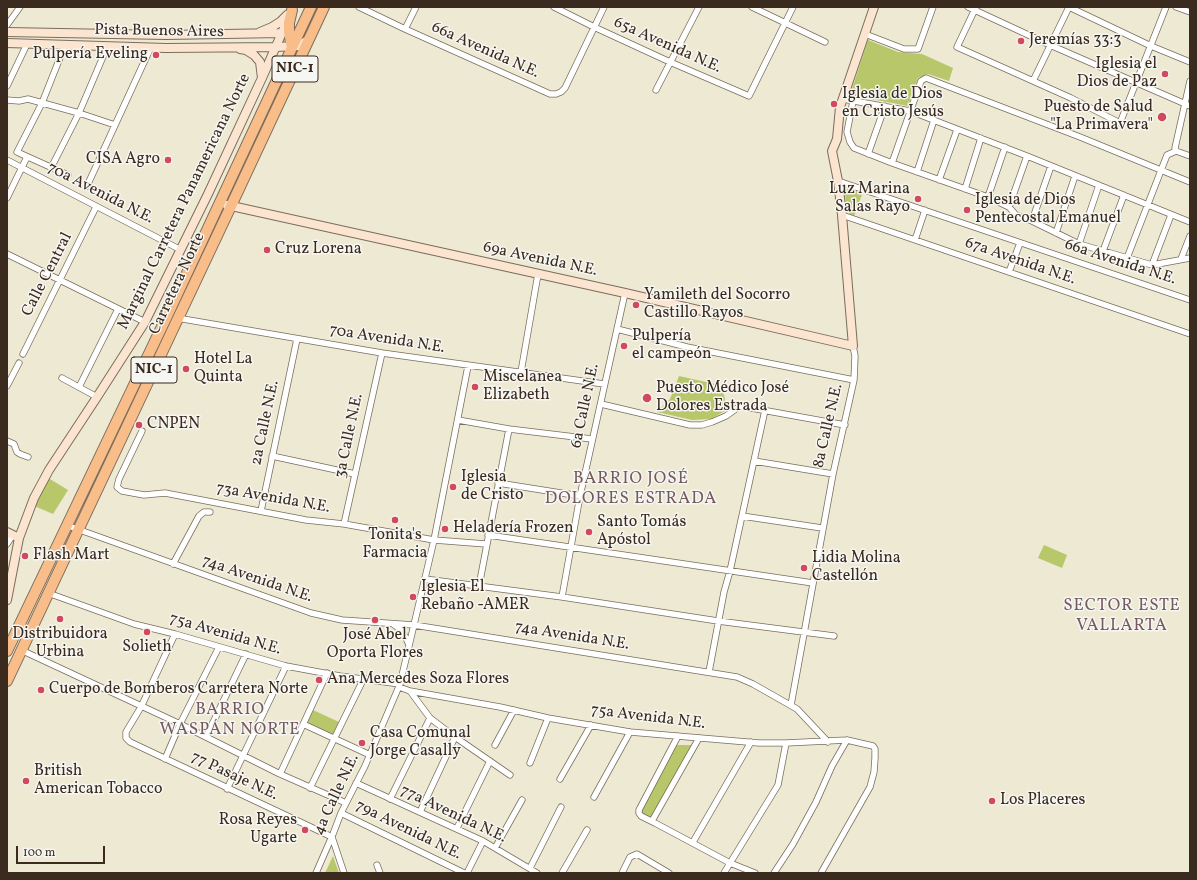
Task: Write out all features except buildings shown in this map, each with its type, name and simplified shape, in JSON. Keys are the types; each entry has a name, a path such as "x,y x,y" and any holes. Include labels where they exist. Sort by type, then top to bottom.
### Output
{"highway":[{"name":"Carretera Norte","path":"7,651 167,316 311,7"},
{"name":"Carretera Norte","path":"7,681 324,7"},
{"path":"258,147 265,115 292,56 293,46 289,23 292,8"},
{"path":"282,33 293,46"}],"street":[{"path":"7,26 20,7"},
{"name":"66a Avenida N.E.","path":"359,7 550,94 559,93 565,88 594,28"},
{"path":"405,29 416,7"},
{"name":"65a Avenida N.E.","path":"554,7 594,28 749,96 786,24"},
{"path":"594,28 604,7"},
{"path":"656,90 699,7"},
{"path":"752,7 825,42"},
{"path":"786,24 793,7"},
{"path":"874,7 843,99 910,111 1124,194 1190,222"},
{"path":"865,34 904,49 918,49 933,7"},
{"path":"968,7 976,8 1050,46 1188,104"},
{"path":"1034,81 1069,7 1151,46 1190,62"},
{"path":"976,8 958,47 1120,122 1166,7"},
{"path":"1176,7 1187,10"},
{"path":"252,34 272,27 280,22 292,8"},
{"name":"Marginal Carretera Panamericana Norte","path":"7,600 13,535 48,472 145,322 181,250 262,78 292,8"},
{"name":"Pista Buenos Aires","path":"7,32 166,35 282,33"},
{"path":"212,34 212,47"},
{"name":"Pista Buenos Aires","path":"7,43 151,47 276,47 298,46 309,39"},
{"path":"7,86 27,44"},
{"path":"65,45 42,102 17,152 68,175"},
{"path":"51,168 79,113 105,52 105,46"},
{"path":"87,186 151,47"},
{"path":"232,47 246,50 254,55 260,62 262,78"},
{"path":"892,163 921,81 926,78 1080,136 1190,182"},
{"path":"1176,151 1175,148 1188,104 1190,81"},
{"path":"7,100 19,101 28,99 42,102 115,125"},
{"name":"8a Calle N.E.","path":"791,705 832,474 845,425 854,380 855,356 842,215 838,181 832,151 837,139 840,106 843,99"},
{"path":"853,101 847,132 850,142 854,148 988,197 1009,207 1016,215 1032,221 1079,244 1152,265 1190,258"},
{"path":"868,154 885,106"},
{"path":"917,172 934,120"},
{"path":"939,180 957,130"},
{"path":"965,189 981,138"},
{"path":"988,197 1005,147"},
{"path":"1127,258 1166,155 1176,151 1190,156"},
{"path":"1009,207 1027,156"},
{"path":"7,198 27,157"},
{"name":"70a Avenida N.E.","path":"7,160 181,250"},
{"path":"1032,221 1051,166"},
{"path":"1056,233 1076,176"},
{"name":"66a Avenida N.E.","path":"838,181 1190,300"},
{"path":"1079,244 1099,185"},
{"path":"1103,251 1124,194"},
{"name":"69a Avenida N.E.","path":"219,204 625,293 853,346"},
{"name":"Calle Central","path":"23,354 96,207"},
{"path":"915,240 925,210"},
{"name":"67a Avenida N.E.","path":"842,215 1190,334"},
{"path":"1152,265 1171,215"},
{"path":"1181,260 1190,236"},
{"path":"1009,272 1020,243"},
{"path":"7,254 145,322"},
{"path":"521,372 538,274"},
{"name":"6a Calle N.E.","path":"562,597 580,496 625,293"},
{"path":"79,387 118,309"},
{"name":"70a Avenida N.E.","path":"167,316 382,353 604,384"},
{"path":"617,329 687,347 854,380"},
{"name":"2a Calle N.E.","path":"261,511 297,339"},
{"name":"3a Calle N.E.","path":"344,524 382,353"},
{"path":"7,386 19,363"},
{"name":"4a Calle N.E.","path":"316,873 341,813 370,755 400,685 434,540 468,366"},
{"path":"62,378 97,397"},
{"path":"601,404 690,424 702,425 726,416 740,406 845,425"},
{"path":"709,672 724,592 765,410"},
{"path":"458,420 509,429 592,439"},
{"path":"478,586 509,429"},
{"name":"73a Avenida N.E.","path":"142,431 119,479 117,487 122,491 144,495 165,493 306,520 344,524 434,540 486,544"},
{"path":"7,441 14,444 17,452 28,457"},
{"path":"272,456 355,474"},
{"path":"754,461 832,474"},
{"path":"498,483 580,496"},
{"path":"173,564 199,516 204,512 210,512"},
{"path":"742,516 822,528"},
{"name":"74a Avenida N.E.","path":"66,525 310,613 342,620 414,625 737,677 753,684 797,709 828,742"},
{"path":"7,544 13,535"},
{"path":"488,535 813,582"},
{"path":"425,579 834,636"},
{"name":"75a Avenida N.E.","path":"48,593 134,624 175,634 286,666 400,685 412,691 514,710 548,718 630,732 699,738 786,743 848,740 868,744 873,746 875,749 874,772 870,787 821,873"},
{"path":"393,624 401,630 409,646"},
{"path":"141,707 175,634"},
{"path":"165,759 180,724 220,647"},
{"path":"21,650 180,724 280,774 346,804"},
{"path":"206,737 246,654"},
{"path":"228,789 286,666"},
{"path":"280,774 327,673"},
{"path":"310,788 364,678"},
{"path":"412,691 430,718 510,775"},
{"name":"77 Pasaje N.E.","path":"141,707 126,732 126,738 130,742 332,837"},
{"path":"494,745 514,710"},
{"path":"390,799 430,718"},
{"path":"530,763 548,718"},
{"path":"303,724 370,755"},
{"path":"560,779 591,725"},
{"path":"594,797 630,732"},
{"path":"678,736 639,810 641,816 730,863 755,873"},
{"path":"420,812 456,737"},
{"path":"652,821 699,738"},
{"path":"774,873 793,844 816,802 832,766 848,740"},
{"path":"692,842 750,742"},
{"path":"724,871 778,785 786,743"},
{"path":"457,828 490,761"},
{"name":"77a Avenida N.E.","path":"356,783 457,828 483,841 537,873"},
{"path":"495,848 522,800"},
{"path":"530,868 561,807"},
{"name":"79a Avenida N.E.","path":"341,813 464,873"},
{"path":"562,873 587,830"},
{"path":"332,837 344,873"},
{"path":"467,873 483,841"},
{"path":"622,873 630,857 637,854 669,873"},
{"path":"377,865 380,873"}],"green space":[{"path":"868,40 898,52 922,54 953,68 949,81 928,74 918,78 908,106 850,95"},
{"path":"848,186 863,192 854,216 846,211 845,187"},
{"path":"679,376 720,385 725,398 725,411 711,419 692,420 657,412 670,399"},
{"path":"45,476 68,490 53,514 32,505"},
{"path":"1044,545 1067,555 1062,568 1038,558"},
{"path":"313,710 339,722 332,736 307,724"},
{"path":"672,745 699,745 653,822 635,813"},
{"path":"333,856 339,873 325,873"}],"place":[{"name":"Jeremías 33:3","path":"1021,41"},
{"name":"Pulpería Eveling","path":"156,55"},
{"name":"Iglesia el Dios de Paz","path":"1165,74"},
{"name":"Iglesia de Dios en Cristo Jesús","path":"834,104"},
{"name":"Puesto de Salud \"La Primavera\"","path":"1162,117"},
{"name":"CISA Agro","path":"168,160"},
{"name":"Luz Marina Salas Rayo","path":"918,199"},
{"name":"Iglesia de Dios Pentecostal Emanuel","path":"967,210"},
{"name":"Cruz Lorena","path":"267,250"},
{"name":"Yamileth del Socorro Castillo Rayos","path":"636,305"},
{"name":"Pulpería el campeón","path":"624,346"},
{"name":"Hotel La Quinta","path":"186,369"},
{"name":"Miscelanea Elizabeth","path":"475,387"},
{"name":"Puesto Médico José Dolores Estrada","path":"647,398"},
{"name":"CNPEN","path":"139,425"},
{"name":"Iglesia de Cristo","path":"453,487"},
{"name":"Tonita's Farmacia","path":"395,520"},
{"name":"Heladería Frozen","path":"445,529"},
{"name":"Santo Tomás Apóstol","path":"589,532"},
{"name":"Flash Mart","path":"25,556"},
{"name":"Lidia Molina Castellón","path":"804,568"},
{"name":"Iglesia El Rebaño -AMER","path":"413,597"},
{"name":"Distribuidora Urbina","path":"60,619"},
{"name":"José Abel Oporta Flores","path":"375,620"},
{"name":"Solieth","path":"147,632"},
{"name":"Ana Mercedes Soza Flores","path":"319,680"},
{"name":"Cuerpo de Bomberos Carretera Norte","path":"41,690"},
{"name":"Casa Comunal Jorge Casally","path":"362,743"},
{"name":"British American Tobacco","path":"26,781"},
{"name":"Los Placeres","path":"992,801"},
{"name":"Rosa Reyes Ugarte","path":"305,830"}],"district":[{"name":"BARRIO JOSÉ DOLORES ESTRADA","path":"631,490"},
{"name":"SECTOR ESTE VALLARTA","path":"1122,617"},
{"name":"BARRIO WASPÁN NORTE","path":"230,721"}]}
